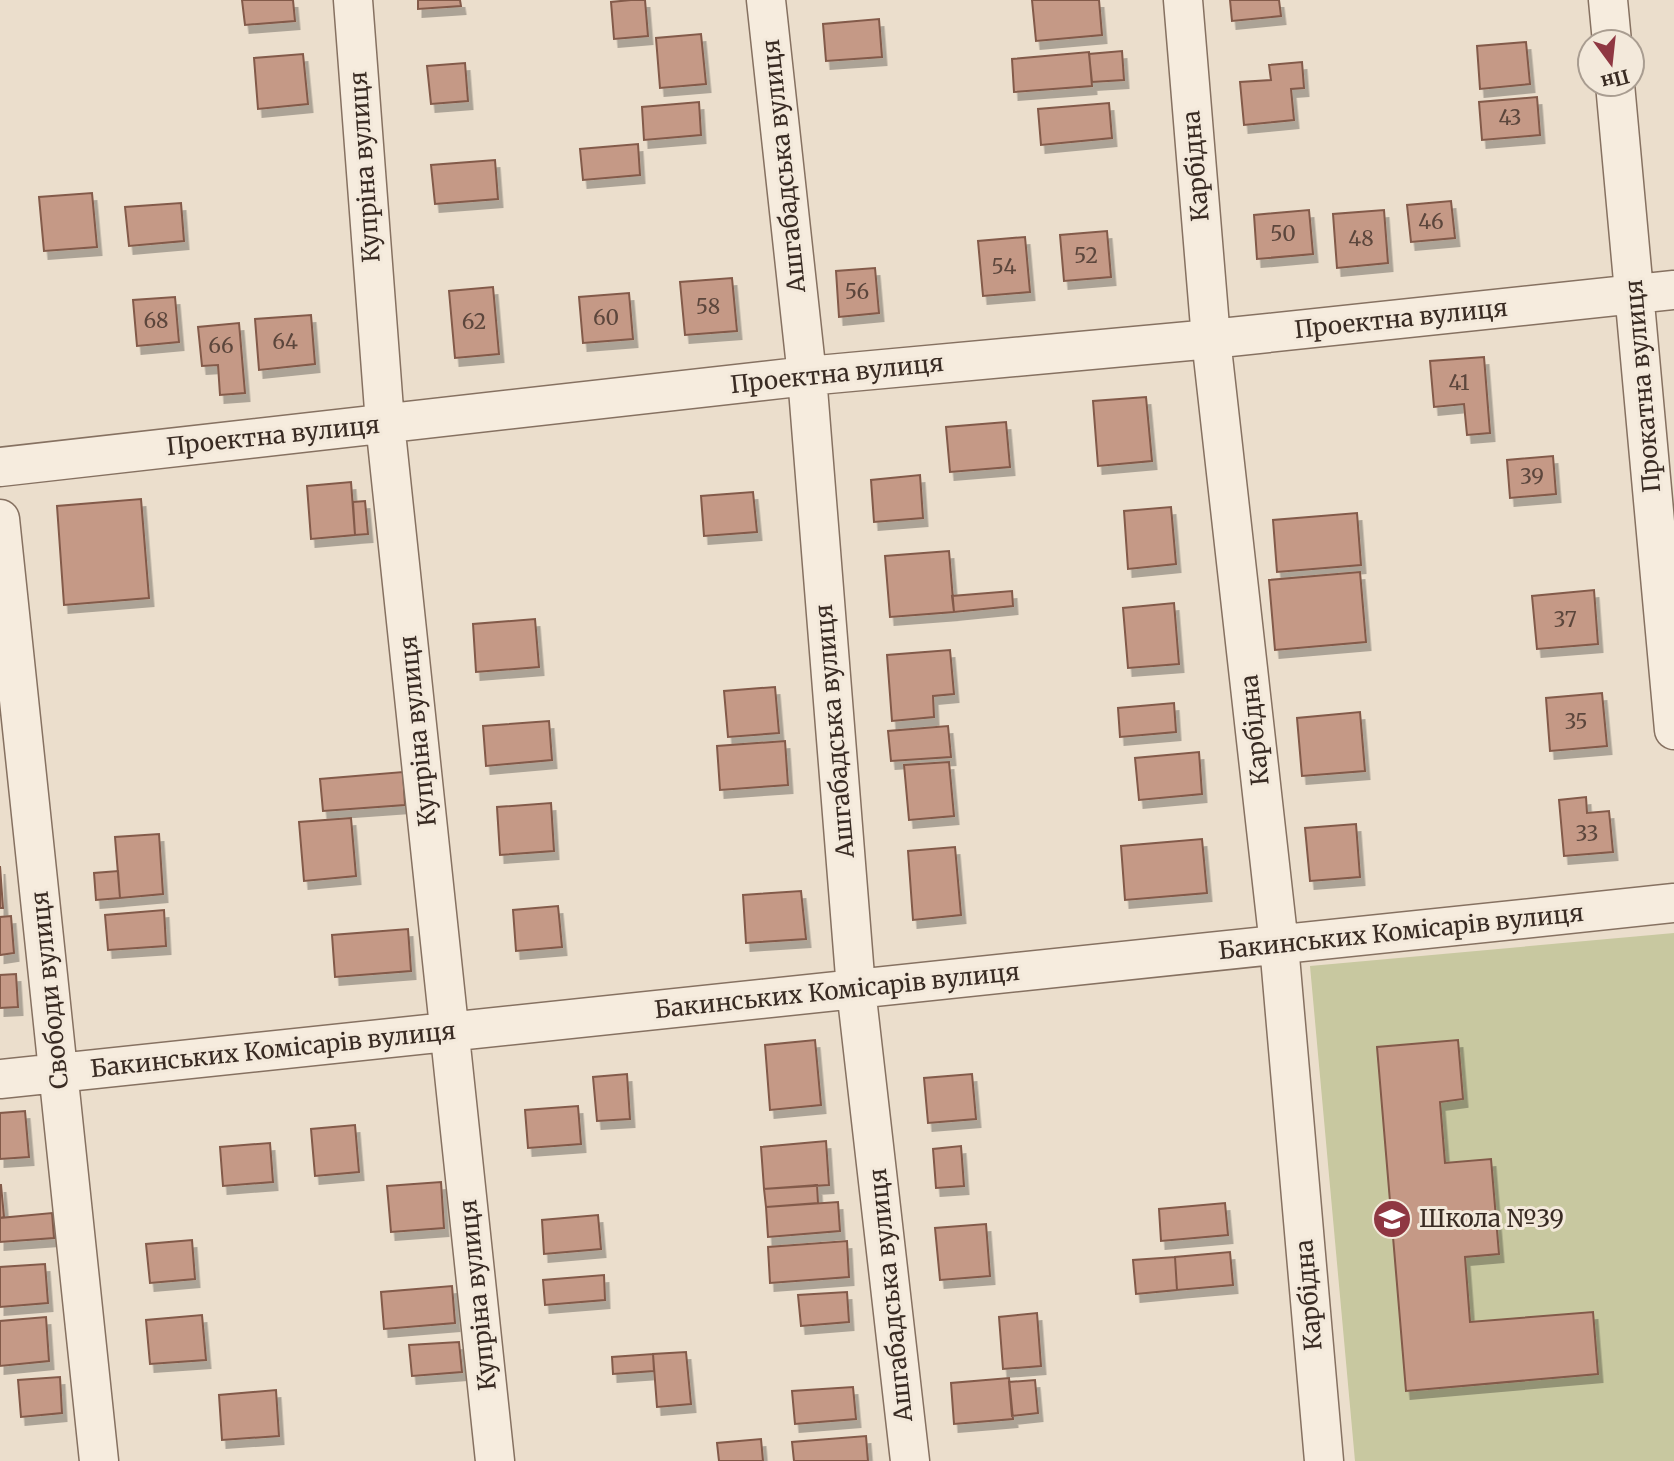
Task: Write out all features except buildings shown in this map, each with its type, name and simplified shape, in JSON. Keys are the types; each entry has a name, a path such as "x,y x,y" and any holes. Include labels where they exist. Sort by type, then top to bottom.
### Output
{"street":[{"name":"Купріна вулиця","path":"353,0 385,423 495,1461"},
{"name":"Ашгабадська вулиця","path":"766,0 807,376 856,989 910,1461"},
{"name":"Карбідна","path":"1182,0 1211,339 1279,945 1324,1461"},
{"path":"1608,0 1611,28"},
{"name":"Прокатна вулиця","path":"1616,98 1674,730"},
{"name":"Проектна вулиця","path":"0,467 807,376 1211,339 1674,290"},
{"name":"Свободи вулиця","path":"0,519 99,1461"},
{"name":"Бакинських Комісарів вулиця","path":"0,1079 1674,904"}],"green space":[{"path":"1674,933 1674,1461 1355,1461 1310,966"}],"place":[{"name":"Школа №39","path":"1392,1219"}]}
